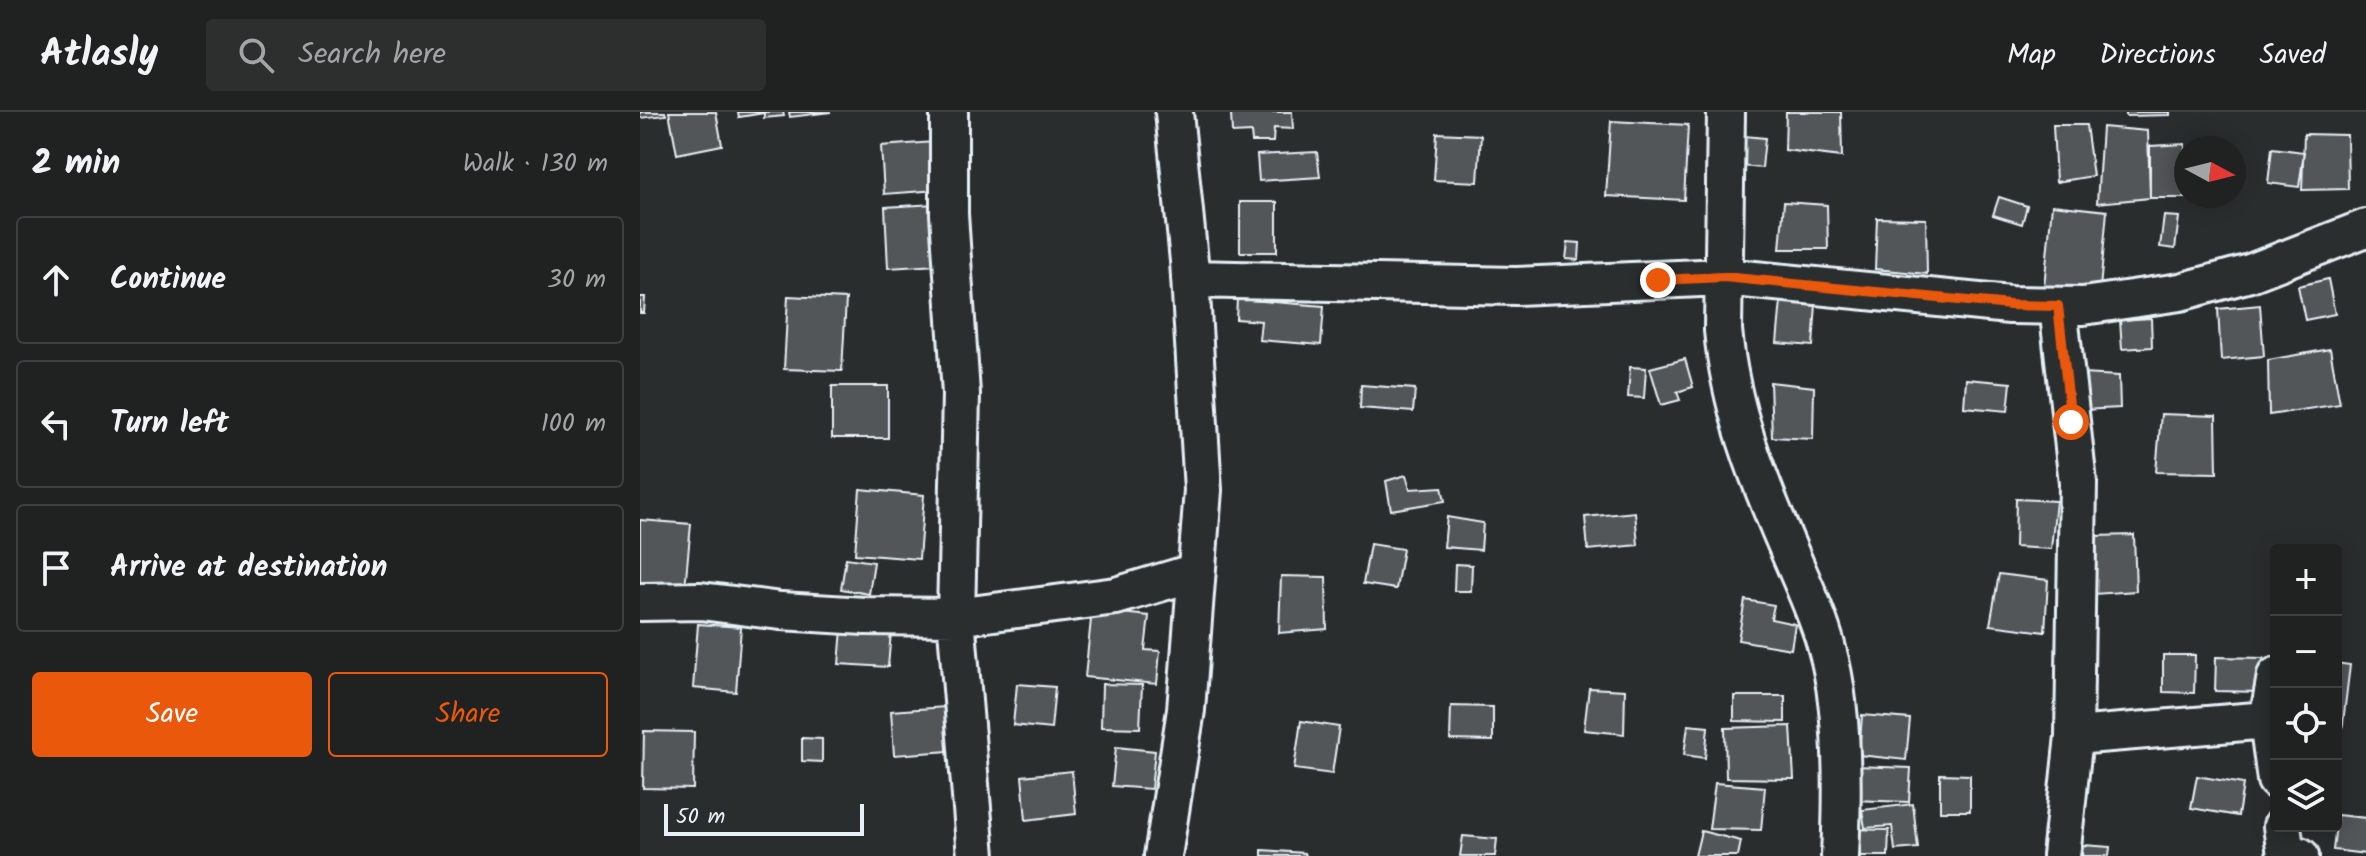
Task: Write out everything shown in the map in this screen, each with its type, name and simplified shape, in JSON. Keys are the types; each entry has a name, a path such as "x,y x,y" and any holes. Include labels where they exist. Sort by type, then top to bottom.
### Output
{"street":[{"path":"949,112 949,214 961,394 956,617 976,856"},
{"path":"1163,856 1186,710 1203,490 1190,279 1174,112"},
{"path":"1726,112 1723,330 1727,365 1738,416 1766,496 1816,616 1833,672 1837,704 1840,856"},
{"path":"1190,279 1516,286 1724,277 2010,305 2083,306 2180,292 2250,273 2366,228"},
{"path":"2058,306 2078,483 2074,736 2061,856"},
{"path":"640,602 701,601 795,612 956,617 1116,596 1196,572"},
{"path":"2273,760 2268,720 2274,688"},
{"path":"2074,736 2268,720"},
{"path":"2283,832 2286,855 2300,856"}],"building":[{"path":"640,112 665,112 666,115 640,118"},
{"path":"669,112 716,112 722,145 677,154"},
{"path":"738,112 783,112 784,116 764,118 764,113 739,117"},
{"path":"789,112 831,112 790,117"},
{"path":"1292,112 1293,129 1274,128 1273,142 1252,142 1251,132 1232,133 1231,114"},
{"path":"1786,112 1841,112 1842,157 1785,150"},
{"path":"2126,112 2170,112 2170,115 2126,116"},
{"path":"1611,121 1688,125 1684,200 1606,196"},
{"path":"2053,125 2086,125 2093,176 2056,182"},
{"path":"2102,127 2148,131 2150,198 2097,203"},
{"path":"1437,133 1481,135 1478,182 1434,180"},
{"path":"2304,134 2347,135 2348,189 2302,190"},
{"path":"1733,135 1765,138 1762,168 1730,165"},
{"path":"934,142 938,190 884,194 881,146"},
{"path":"2174,145 2174,198 2150,198 2150,146"},
{"path":"2272,148 2304,152 2299,187 2268,183"},
{"path":"1317,152 1320,177 1259,181 1257,155"},
{"path":"1999,197 2027,206 2022,224 1993,215"},
{"path":"1240,202 1277,202 1277,252 1240,252"},
{"path":"1784,202 1827,205 1828,249 1780,249"},
{"path":"935,204 938,265 888,268 885,207"},
{"path":"2052,205 2107,211 2100,289 2044,287"},
{"path":"2164,216 2179,217 2175,249 2160,247"},
{"path":"1877,218 1926,219 1927,274 1875,269"},
{"path":"1568,242 1580,243 1579,260 1566,259"},
{"path":"2328,279 2335,314 2305,320 2298,286"},
{"path":"788,296 846,299 842,371 784,369"},
{"path":"640,297 645,297 644,313 640,313"},
{"path":"1237,299 1324,306 1321,345 1259,340 1261,321 1236,319"},
{"path":"1781,300 1816,304 1813,346 1777,343"},
{"path":"2260,305 2264,356 2221,360 2218,309"},
{"path":"2151,318 2152,347 2122,349 2120,320"},
{"path":"2330,349 2340,404 2269,415 2268,360"},
{"path":"1685,359 1693,387 1677,392 1680,400 1661,405 1650,368"},
{"path":"1630,367 1646,368 1644,398 1628,397"},
{"path":"2082,374 2119,376 2120,408 2082,410"},
{"path":"1966,379 2011,383 2008,411 1964,407"},
{"path":"1770,382 1814,387 1813,439 1772,437"},
{"path":"1361,385 1415,389 1413,412 1360,408"},
{"path":"832,386 888,386 888,438 832,438"},
{"path":"2161,414 2216,416 2217,473 2156,472"},
{"path":"1406,475 1410,489 1442,487 1445,501 1391,510 1386,481"},
{"path":"860,489 924,495 919,559 855,554"},
{"path":"2016,499 2056,501 2051,549 2015,547"},
{"path":"1635,512 1638,545 1588,550 1585,517"},
{"path":"1447,517 1483,523 1481,550 1444,547"},
{"path":"640,520 691,524 685,588 640,584"},
{"path":"2134,535 2136,591 2094,594 2094,536"},
{"path":"1370,544 1403,549 1396,589 1363,584"},
{"path":"846,558 874,562 869,594 841,589"},
{"path":"1455,564 1472,565 1471,591 1454,591"},
{"path":"1999,574 2048,580 2045,632 1990,625"},
{"path":"1281,576 1326,577 1327,629 1279,633"},
{"path":"1745,600 1774,605 1771,619 1795,624 1791,649 1738,640"},
{"path":"1092,610 1149,616 1145,650 1160,651 1157,684 1085,677"},
{"path":"698,624 741,627 736,692 693,688"},
{"path":"842,629 891,632 888,667 839,664"},
{"path":"2163,655 2195,655 2194,693 2163,692"},
{"path":"2216,657 2263,658 2262,692 2215,691"},
{"path":"2342,664 2350,665 2342,731"},
{"path":"1017,684 1055,687 1051,729 1013,725"},
{"path":"1102,684 1142,685 1140,728 1101,727"},
{"path":"1589,688 1625,690 1624,734 1584,730"},
{"path":"1734,696 1785,696 1785,722 1734,721"},
{"path":"959,706 963,750 894,755 891,711"},
{"path":"1451,706 1493,707 1493,741 1450,740"},
{"path":"1862,715 1910,719 1906,760 1859,755"},
{"path":"1301,721 1339,727 1332,774 1294,769"},
{"path":"1688,725 1708,727 1705,758 1684,755"},
{"path":"1791,726 1794,779 1726,778 1725,728"},
{"path":"644,731 694,732 693,789 643,788"},
{"path":"802,738 822,739 822,762 802,761"},
{"path":"1116,747 1155,751 1151,789 1112,786"},
{"path":"1854,766 1911,768 1909,802 1852,800"},
{"path":"1072,771 1076,814 1026,820 1022,776"},
{"path":"1940,774 1970,775 1970,811 1940,811"},
{"path":"2197,776 2243,784 2238,816 2191,808"},
{"path":"1715,783 1765,787 1761,830 1709,829"},
{"path":"1913,804 1918,848 1895,850 1892,826 1865,828 1862,810"},
{"path":"2342,816 2366,818 2366,854 2333,850 2335,832 2342,832"},
{"path":"1848,829 1889,830 1888,856 1847,856"},
{"path":"1701,831 1741,841 1738,856 1695,856"},
{"path":"1463,836 1497,839 1495,856 1460,856"},
{"path":"2083,845 2110,847 2109,856 2082,856"},
{"path":"1262,850 1304,853 1305,856 1262,856"}],"route":[{"path":"1658,280 1724,277 2010,305 2058,306 2071,422"}]}
